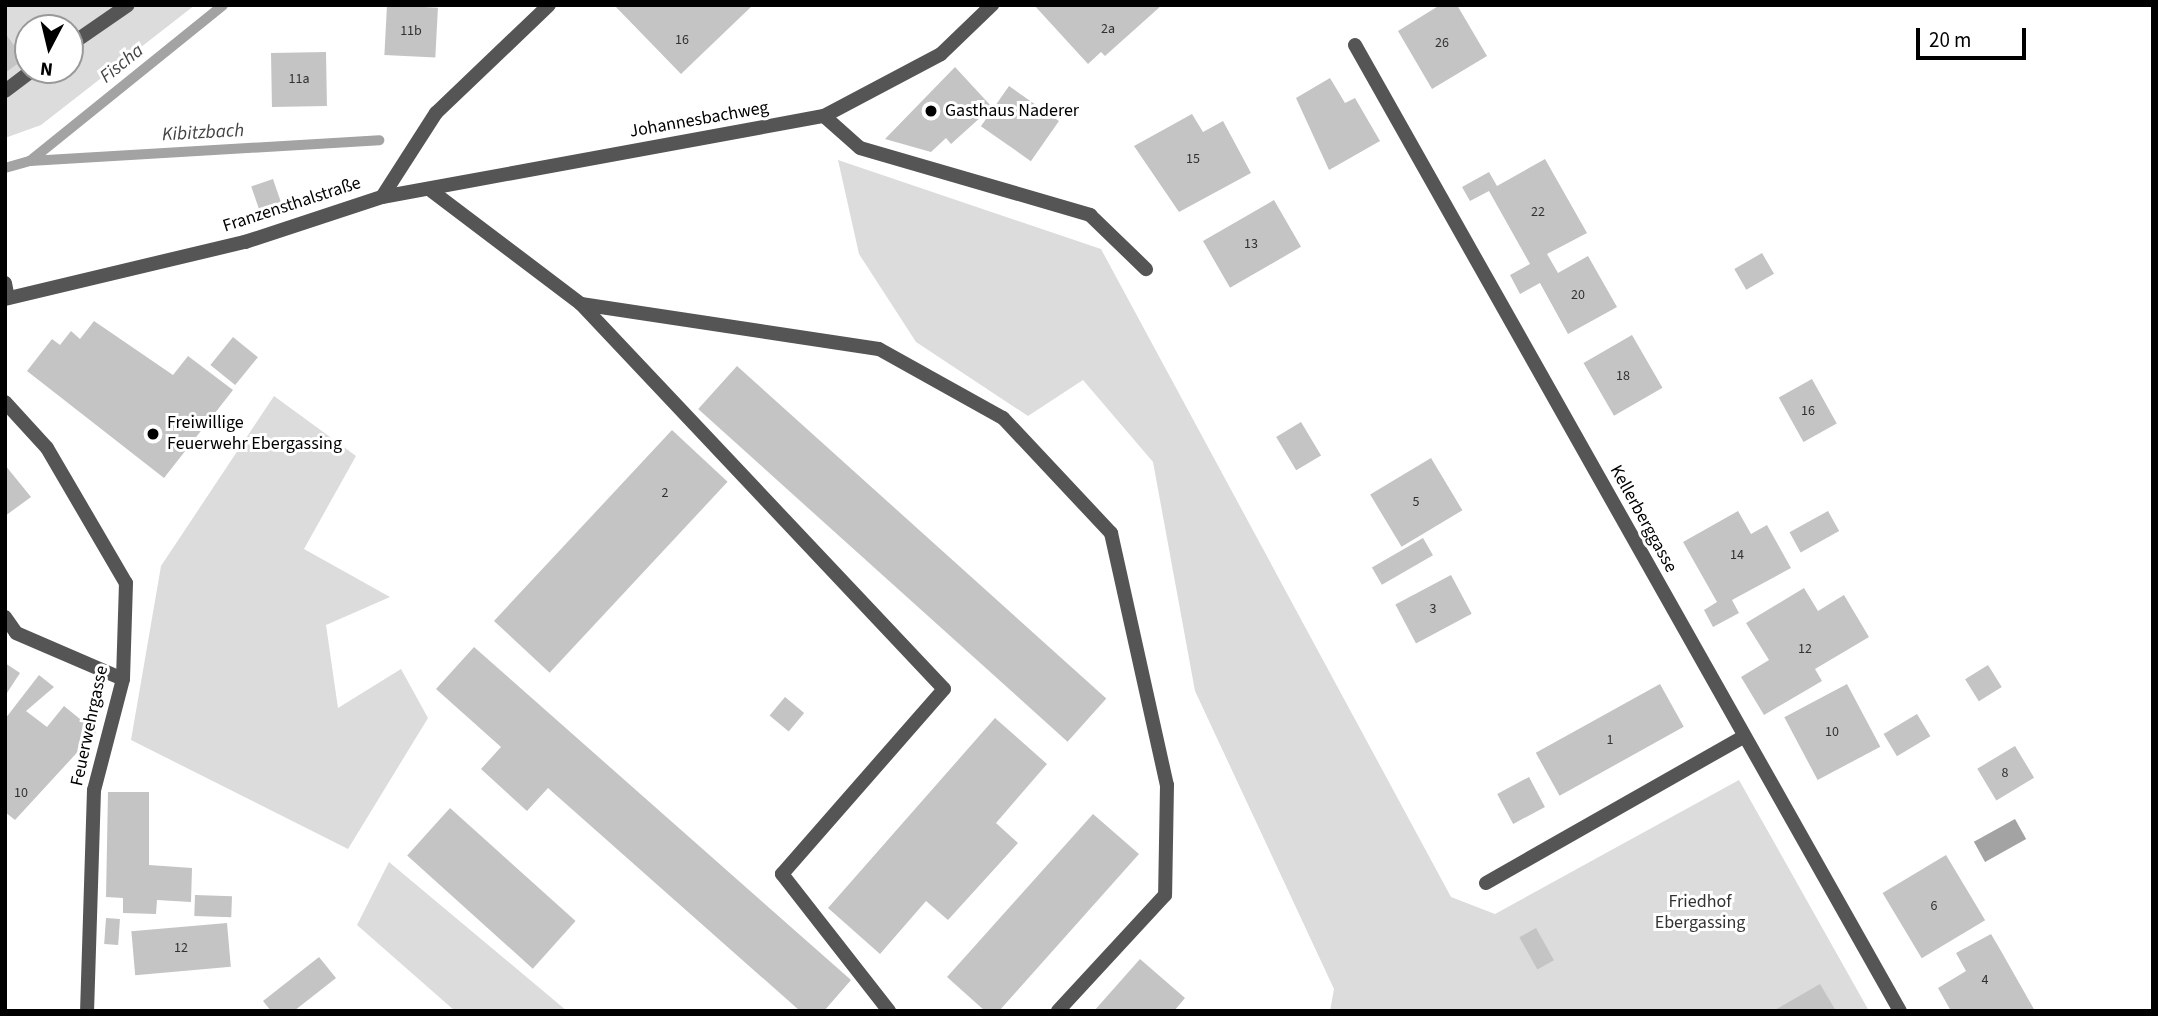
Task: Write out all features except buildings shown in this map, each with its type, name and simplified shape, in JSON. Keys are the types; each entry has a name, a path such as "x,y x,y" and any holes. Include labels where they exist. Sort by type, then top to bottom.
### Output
{"street":[{"path":"84,35 128,5"},
{"name":"Franzensthalstraße","path":"6,298 245,242 382,197 436,113 548,5"},
{"name":"Johannesbachweg","path":"382,197 824,116 941,54 992,5"},
{"name":"Kellerberggasse","path":"1355,45 1743,737 1900,1011"},
{"path":"824,116 860,148 1090,215 1146,269"},
{"path":"429,189 580,304 944,689 782,874 889,1011"},
{"path":"5,283 6,298"},
{"path":"580,304 879,349 1003,418 1111,533 1167,785 1165,895 1058,1011"},
{"name":"Feuerwehrgasse","path":"5,402 47,449 127,583 122,678 94,790 87,1011"},
{"path":"5,617 16,633 122,678"},
{"path":"1486,883 1743,737"}],"green space":[{"path":"5,5 195,5 41,125 5,138"},
{"name":"Friedhof Ebergassing","path":"838,160 1101,249 1451,897 1495,914 1739,780 1869,1011 1330,1011 1334,989 1195,691 1153,462 1083,380 1028,416 916,342 859,254"},
{"path":"274,396 356,456 304,549 390,597 326,625 338,708 401,669 428,718 348,849 131,740 161,566"},
{"path":"389,862 567,1011 455,1011 357,925"}],"shaded area":[{"path":"2015,819 2026,839 1985,862 1974,842"}],"waterway":[{"name":"Fischa","path":"5,168 30,161 223,5"},
{"name":"Kibitzbach","path":"30,161 379,140"}],"place":[{"name":"Gasthaus Naderer","path":"931,111"},
{"name":"Freiwillige Feuerwehr Ebergassing","path":"153,434"}]}
